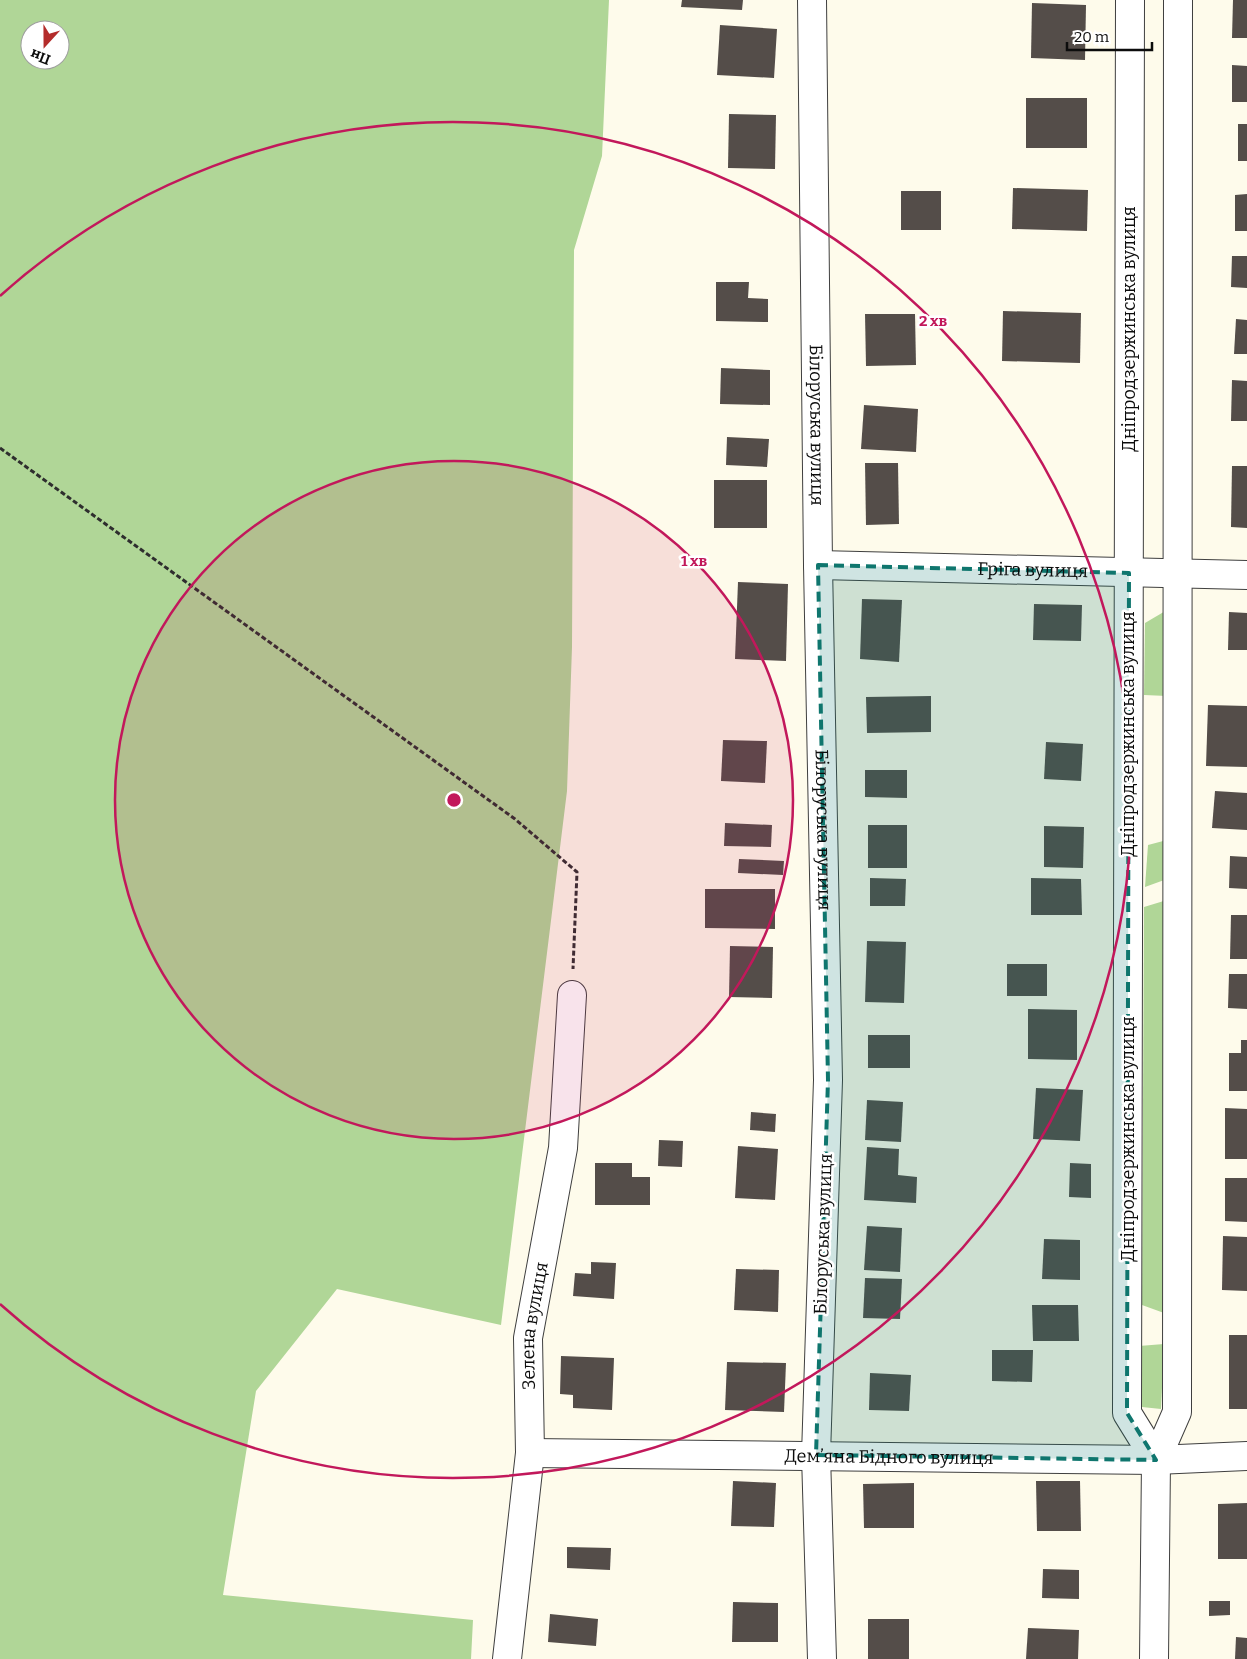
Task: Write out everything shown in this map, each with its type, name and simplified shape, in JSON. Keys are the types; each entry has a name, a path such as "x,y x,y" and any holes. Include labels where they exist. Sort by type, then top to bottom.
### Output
{"street":[{"name":"Білоруська вулиця","path":"812,0 818,565 828,1080 816,1455 822,1659"},
{"name":"Дніпродзержинська вулиця","path":"1130,0 1127,1413 1156,1460"},
{"path":"1154,1659 1156,1460 1177,1412 1178,0"},
{"name":"Гріга вулиця","path":"818,565 1178,575 1247,575"},
{"name":"Зелена вулиця","path":"507,1659 530,1453 528,1338 563,1148 572,994"},
{"name":"Дем’яна Бідного вулиця","path":"530,1453 1156,1460 1247,1456"}],"path":[{"path":"0,448 515,819 576,872 572,994"}],"highlighted area":[{"path":"818,565 1129,573 1127,1413 1156,1460 816,1455 828,1080"}],"green space":[{"path":"0,0 609,0 602,156 574,250 572,647 567,791 501,1325 337,1289 256,1391 223,1595 473,1620 471,1659 0,1659"},
{"path":"1167,610 1167,696 1144,695 1145,623"},
{"path":"1167,840 1167,879 1145,887 1148,845"},
{"path":"1167,900 1164,1313 1142,1305 1144,907"},
{"path":"1164,1344 1161,1409 1142,1407 1139,1346"}],"building":[{"path":"682,0 743,0 742,10 681,7"},
{"path":"1233,0 1247,0 1247,38 1232,38"},
{"path":"1032,3 1086,5 1085,60 1031,58"},
{"path":"720,25 777,29 774,78 717,75"},
{"path":"1232,65 1247,66 1247,102 1232,102"},
{"path":"1026,98 1087,98 1087,148 1026,148"},
{"path":"729,114 776,115 775,169 728,168"},
{"path":"1238,124 1247,124 1247,161 1238,161"},
{"path":"1013,188 1088,190 1087,231 1012,229"},
{"path":"901,191 941,191 941,230 901,230"},
{"path":"1247,194 1247,231 1235,231 1235,195"},
{"path":"1232,256 1247,256 1247,288 1231,287"},
{"path":"716,282 749,282 748,298 768,299 768,322 716,321"},
{"path":"1003,311 1081,313 1080,363 1002,361"},
{"path":"865,314 915,314 916,365 866,366"},
{"path":"1236,319 1247,320 1247,354 1234,354"},
{"path":"721,368 770,370 770,405 720,404"},
{"path":"1232,380 1247,381 1247,421 1231,421"},
{"path":"864,405 918,409 916,452 861,449"},
{"path":"727,437 769,439 767,467 726,465"},
{"path":"865,463 898,463 899,524 866,525"},
{"path":"1232,466 1247,466 1247,528 1231,527"},
{"path":"714,480 767,480 767,528 714,528"},
{"path":"738,582 788,584 786,661 735,659"},
{"path":"862,599 902,600 899,662 860,659"},
{"path":"1034,604 1082,605 1081,641 1033,640"},
{"path":"1229,612 1247,613 1247,650 1228,650"},
{"path":"931,696 931,732 867,733 866,697"},
{"path":"1208,705 1247,706 1247,767 1206,766"},
{"path":"723,740 767,741 765,783 721,781"},
{"path":"1046,742 1083,744 1081,781 1044,779"},
{"path":"865,770 907,770 907,798 865,797"},
{"path":"1215,791 1247,793 1247,830 1212,828"},
{"path":"725,823 772,825 771,847 724,846"},
{"path":"868,825 907,825 907,868 868,868"},
{"path":"1044,826 1084,827 1083,868 1044,867"},
{"path":"1230,856 1247,857 1247,889 1229,888"},
{"path":"739,859 784,861 783,875 738,873"},
{"path":"870,878 906,879 905,906 870,906"},
{"path":"1031,878 1081,879 1082,915 1031,915"},
{"path":"705,889 775,889 775,929 705,928"},
{"path":"1231,915 1247,915 1247,959 1230,959"},
{"path":"867,941 906,942 904,1003 865,1002"},
{"path":"730,946 773,947 772,998 729,997"},
{"path":"1007,964 1047,964 1047,996 1007,996"},
{"path":"1229,974 1247,974 1247,1009 1228,1008"},
{"path":"1028,1009 1077,1010 1077,1060 1028,1059"},
{"path":"868,1035 910,1035 910,1068 868,1068"},
{"path":"1241,1040 1247,1040 1247,1091 1229,1091 1229,1053 1241,1053"},
{"path":"1036,1088 1083,1090 1080,1141 1033,1139"},
{"path":"867,1100 903,1102 901,1142 865,1140"},
{"path":"1225,1108 1247,1109 1247,1159 1225,1159"},
{"path":"751,1112 776,1114 775,1132 750,1130"},
{"path":"659,1140 683,1141 682,1167 658,1166"},
{"path":"738,1146 778,1149 775,1200 735,1198"},
{"path":"867,1147 899,1149 898,1175 917,1177 916,1203 864,1200"},
{"path":"595,1163 632,1163 632,1177 650,1177 650,1205 595,1205"},
{"path":"1070,1163 1091,1164 1091,1198 1069,1197"},
{"path":"1225,1178 1247,1178 1247,1222 1225,1221"},
{"path":"867,1226 902,1228 900,1272 864,1270"},
{"path":"1223,1236 1247,1237 1247,1291 1222,1290"},
{"path":"1044,1239 1080,1240 1080,1280 1042,1279"},
{"path":"591,1262 616,1263 614,1299 573,1296 575,1273 591,1274"},
{"path":"736,1269 779,1270 778,1312 734,1310"},
{"path":"865,1278 902,1279 900,1319 863,1318"},
{"path":"1032,1305 1078,1305 1079,1341 1033,1341"},
{"path":"1229,1335 1247,1335 1247,1409 1229,1409"},
{"path":"992,1350 1033,1350 1032,1382 992,1381"},
{"path":"561,1356 614,1358 612,1410 573,1408 573,1395 560,1394"},
{"path":"727,1362 786,1363 784,1412 725,1410"},
{"path":"870,1373 911,1375 909,1411 869,1410"},
{"path":"733,1481 776,1483 774,1527 731,1526"},
{"path":"1036,1481 1080,1481 1081,1531 1037,1531"},
{"path":"914,1483 914,1528 864,1528 863,1484"},
{"path":"1247,1503 1247,1559 1218,1559 1218,1504"},
{"path":"567,1547 611,1548 610,1570 567,1568"},
{"path":"1043,1569 1079,1570 1079,1599 1042,1598"},
{"path":"1209,1601 1230,1601 1230,1615 1209,1616"},
{"path":"733,1602 778,1603 778,1642 732,1642"},
{"path":"550,1614 598,1619 596,1646 548,1642"},
{"path":"868,1619 909,1619 909,1659 868,1659"},
{"path":"1028,1628 1079,1630 1078,1659 1026,1659"},
{"path":"1236,1637 1247,1638 1247,1659 1235,1659"}]}
